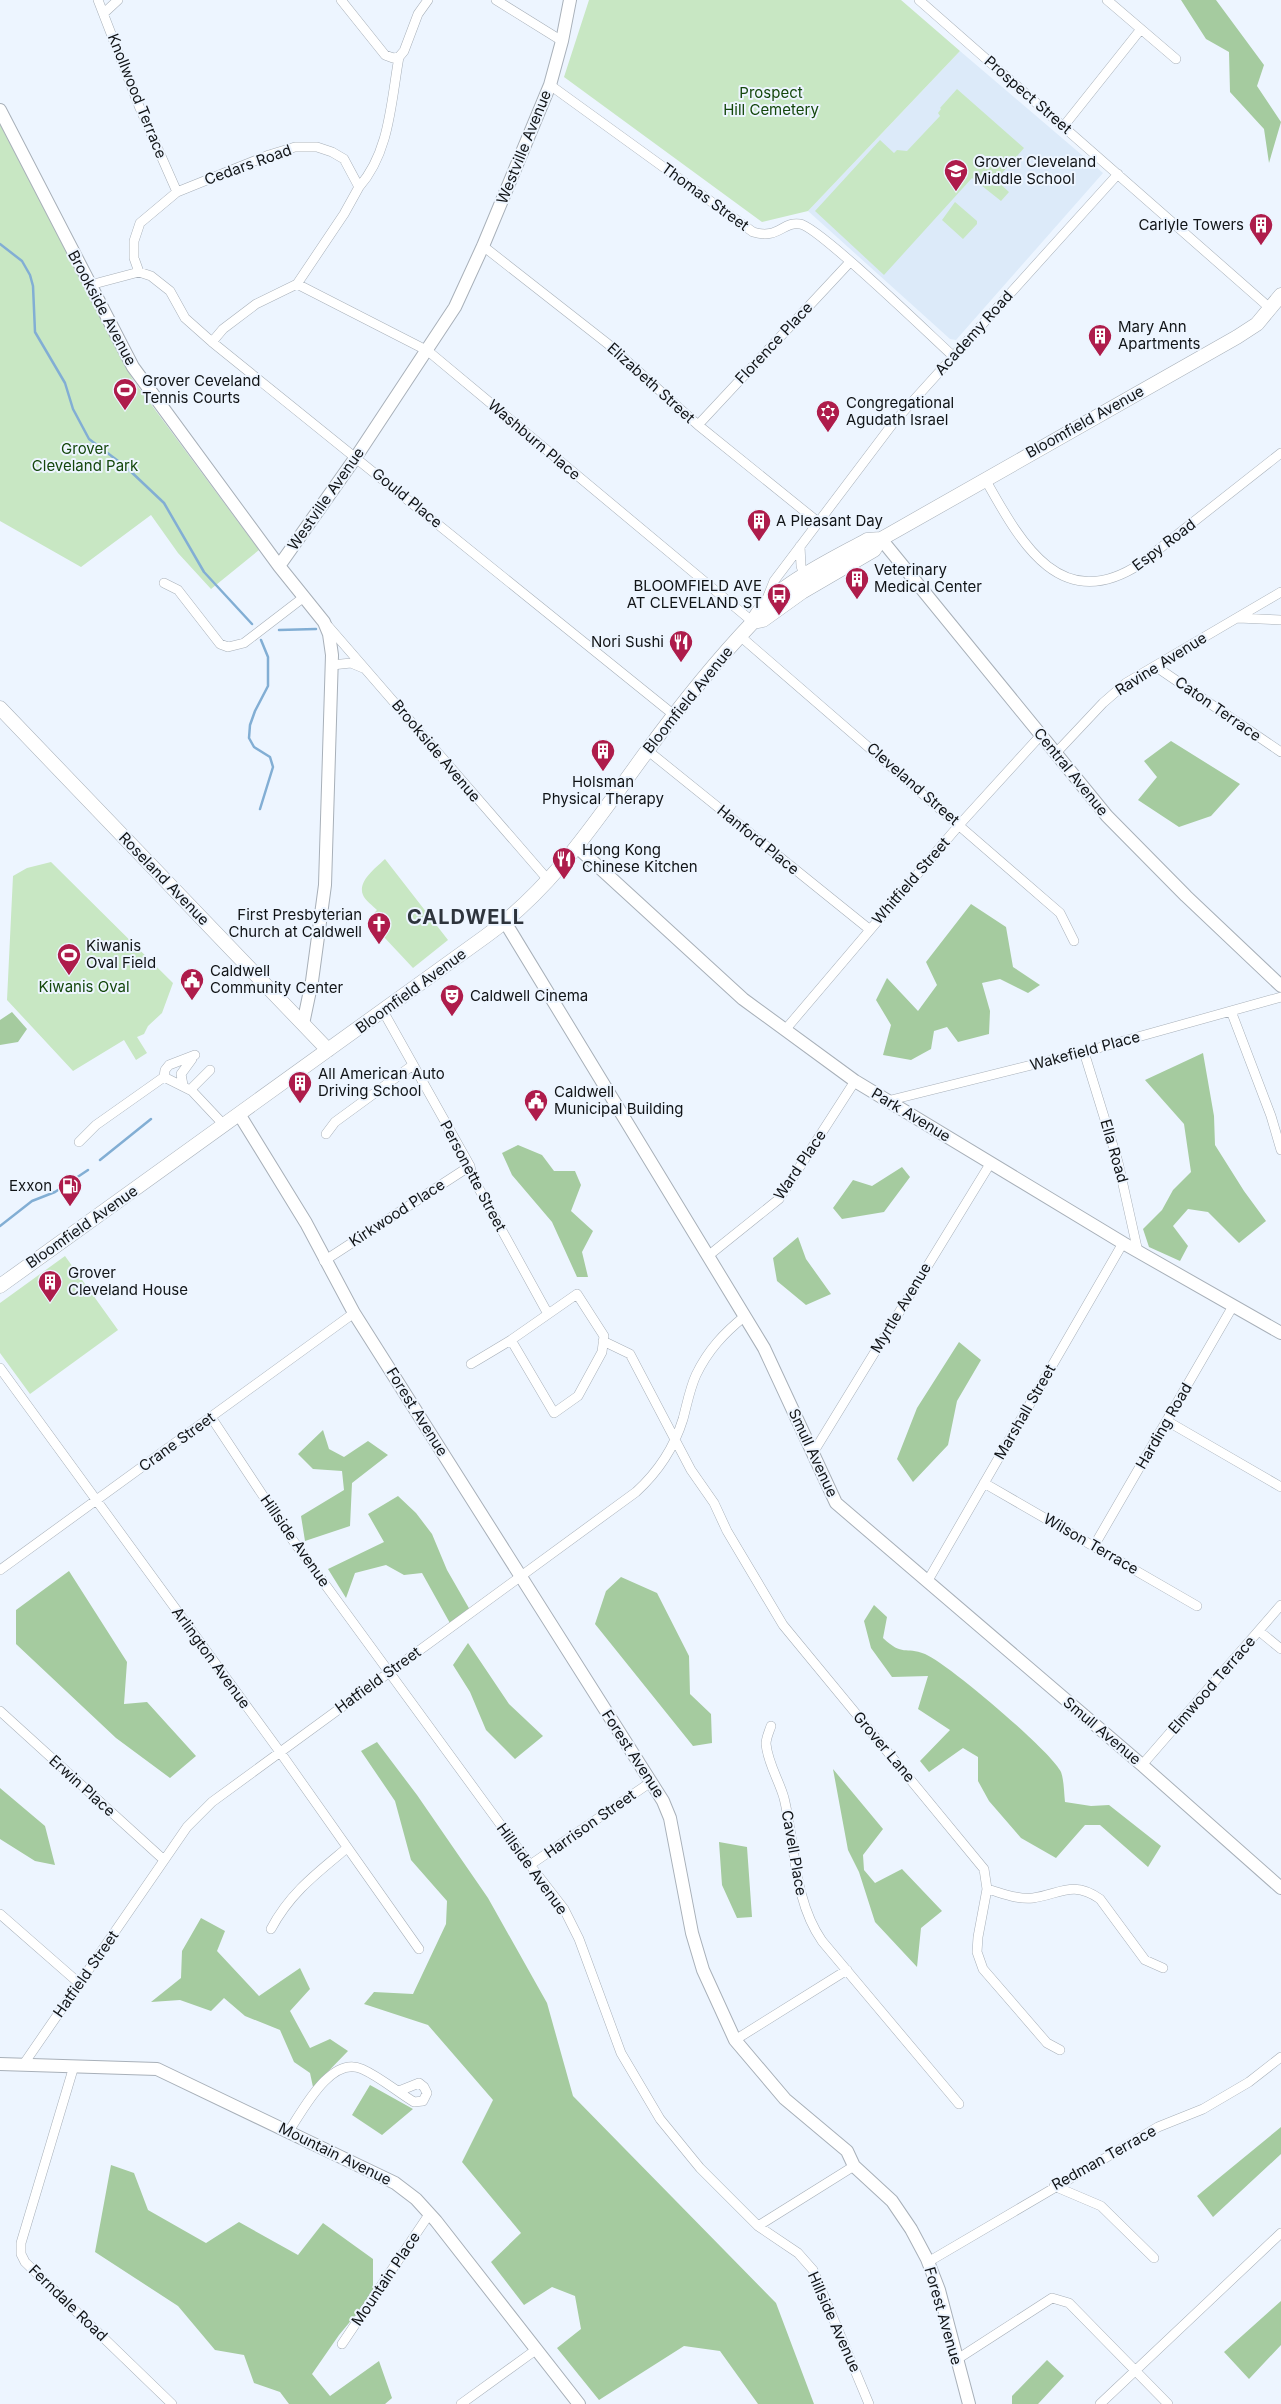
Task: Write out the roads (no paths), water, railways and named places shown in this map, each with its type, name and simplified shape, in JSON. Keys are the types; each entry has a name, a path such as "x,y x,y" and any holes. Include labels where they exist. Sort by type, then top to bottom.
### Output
{"main road":[{"name":"Bloomfield Avenue","path":"753,622 763,620 806,582 867,540 880,539 1237,337 1257,324 1281,295"},
{"name":"Bloomfield Avenue","path":"0,1286 505,922 549,881 577,847 674,715 753,622 756,612 765,603 806,582"},
{"name":"Roseland Avenue","path":"0,708 328,1050"}],"street":[{"name":"Knollwood Terrace","path":"98,0 139,106 177,192"},
{"path":"104,13 118,0"},
{"path":"341,0 385,55 393,58 399,57"},
{"path":"212,342 223,329 256,304 297,284 344,214 376,162 386,135 399,57 404,51 418,14 428,0"},
{"path":"496,0 562,41"},
{"name":"Westville Avenue","path":"303,1024 312,981 325,886 332,645 324,622 279,566 428,351 455,306 484,246 550,85 562,41 570,0"},
{"name":"Prospect Street","path":"919,0 1271,309"},
{"path":"1107,0 1176,59"},
{"path":"1064,127 1141,29"},
{"name":"Thomas Street","path":"550,85 753,232 772,234 800,224 809,228 850,262 953,356"},
{"name":"Brookside Avenue","path":"0,110 132,367 279,566"},
{"name":"Cedars Road","path":"139,272 134,258 134,241 140,223 177,192 295,147 317,147 332,152 344,159 359,187"},
{"name":"Academy Road","path":"765,603 774,581 894,422 1118,174"},
{"name":"Elizabeth Street","path":"484,246 608,344 698,425 818,522"},
{"name":"Florence Place","path":"698,425 850,262"},
{"path":"90,285 139,272"},
{"name":"Gould Place","path":"139,272 159,281 170,291 185,318 212,342 674,715"},
{"name":"Washburn Place","path":"297,284 428,351 753,622"},
{"name":"Espy Road","path":"985,479 1027,547 1038,559 1065,576 1097,581 1121,575 1140,564 1281,453"},
{"name":"Central Avenue","path":"880,539 1107,816 1186,896 1279,979"},
{"path":"800,546 801,566 806,582"},
{"path":"164,582 178,590 220,644 228,647 244,643 304,597"},
{"name":"Ravine Avenue","path":"1055,754 1103,703 1126,682 1281,592"},
{"path":"1237,618 1281,620"},
{"name":"Brookside Avenue","path":"324,622 368,670 484,808 549,881"},
{"name":"Cleveland Street","path":"740,636 960,824 1060,913 1074,941"},
{"path":"332,665 351,663 368,670"},
{"name":"Caton Terrace","path":"1155,666 1281,752"},
{"name":"Whitfield Street","path":"786,1030 869,929 960,824 1041,735"},
{"name":"Hanford Place","path":"647,750 869,929"},
{"name":"Park Avenue","path":"577,847 742,999 855,1081 1138,1252 1281,1333"},
{"name":"Smull Avenue","path":"505,922 764,1348 836,1503 1142,1765 1281,1888"},
{"name":"Wakefield Place","path":"887,1101 1084,1052 1281,997"},
{"name":"Personette Street","path":"383,1011 470,1166 472,1176 548,1314"},
{"path":"1231,1011 1281,1150"},
{"name":"Ella Road","path":"1084,1052 1118,1162 1138,1252"},
{"path":"79,1142 96,1125 164,1077 165,1070 169,1065 195,1055 182,1070 180,1078 183,1084"},
{"path":"326,1134 335,1122 413,1065"},
{"path":"192,1091 193,1087 210,1070"},
{"path":"164,1077 183,1084 192,1091 224,1125"},
{"name":"Ward Place","path":"708,1256 779,1199 855,1081"},
{"name":"Forest Avenue","path":"238,1114 306,1223 324,1260 354,1313 520,1578 663,1801 670,1818 682,1888 703,1970 735,2040 785,2099 847,2151 854,2166 892,2201 911,2229 928,2262 939,2290 969,2404"},
{"name":"Myrtle Avenue","path":"813,1453 990,1164"},
{"name":"Kirkwood Place","path":"324,1260 470,1166"},
{"name":"Marshall Street","path":"927,1582 1123,1243"},
{"path":"471,1364 511,1340 577,1294 604,1336 599,1359 578,1396 554,1414 511,1340"},
{"name":"Harding Road","path":"1094,1546 1233,1306"},
{"name":"Crane Street","path":"0,1570 354,1313"},
{"name":"Hatfield Street","path":"23,2065 187,1827 212,1802 636,1492 659,1468 675,1440 696,1376 711,1350 726,1332 745,1316"},
{"name":"Grover Lane","path":"604,1341 630,1354 675,1440 783,1625 978,1859 984,1869 987,1889 977,1952 983,1969 1048,2043 1060,2050"},
{"name":"Arlington Avenue","path":"0,1368 280,1752 419,1949"},
{"name":"Hillside Avenue","path":"211,1417 289,1535 530,1866 564,1908 579,1939 621,2053 638,2086 660,2119 700,2168 758,2226 798,2253 813,2270 870,2404"},
{"path":"1167,1421 1281,1486"},
{"name":"Wilson Terrace","path":"984,1482 1197,1606"},
{"name":"Elmwood Terrace","path":"1142,1765 1281,1605"},
{"path":"1259,1630 1281,1649"},
{"name":"Erwin Place","path":"0,1711 164,1860"},
{"name":"Cavell Place","path":"771,1726 766,1741 768,1760 779,1784 786,1808 804,1907 822,1941 960,2104"},
{"name":"Harrison Street","path":"530,1866 651,1782"},
{"path":"271,1929 295,1892 347,1848"},
{"path":"987,1889 1014,1896 1032,1898 1070,1889 1092,1893 1100,1899 1145,1960 1163,1968"},
{"path":"0,1914 80,1984"},
{"path":"735,2040 847,1970"},
{"name":"Redman Terrace","path":"928,2262 1054,2186 1158,2127 1203,2109 1249,2082 1281,2057"},
{"name":"Mountain Avenue","path":"0,2064 157,2069 289,2130 389,2180 416,2199 430,2213 579,2404"},
{"name":"Ferndale Road","path":"74,2066 31,2208 21,2243 20,2254 25,2262 172,2404"},
{"path":"289,2130 327,2078 340,2068 351,2066 362,2069 399,2091"},
{"path":"758,2226 854,2166"},
{"path":"1054,2186 1101,2206 1154,2258"},
{"name":"Mountain Place","path":"342,2344 430,2213"},
{"path":"1100,2404 1281,2233"},
{"path":"956,2360 1052,2298 1069,2303 1168,2404"},
{"path":"461,2404 537,2349"}],"waterway":[{"path":"0,244 22,261 30,275 33,286 35,332 65,383 73,409 89,439 126,467 164,503 204,572 252,624"},
{"path":"279,630 316,629"},
{"path":"260,809 273,767 270,757 254,747 249,738 250,725 255,711 268,686 268,657 261,640"},
{"path":"100,1160 151,1119"},
{"path":"0,1226 32,1201 55,1192 88,1170"}],"place":[{"name":"Grover Cleveland Middle School","path":"956,192"},
{"name":"Carlyle Towers","path":"1261,246"},
{"name":"Mary Ann Apartments","path":"1100,357"},
{"name":"Grover Ceveland Tennis Courts","path":"125,411"},
{"name":"Congregational Agudath Israel","path":"828,433"},
{"name":"A Pleasant Day","path":"759,542"},
{"name":"Veterinary Medical Center","path":"857,600"},
{"name":"BLOOMFIELD AVE AT CLEVELAND ST","path":"779,616"},
{"name":"Nori Sushi","path":"681,663"},
{"name":"Holsman Physical Therapy","path":"603,772"},
{"name":"Hong Kong Chinese Kitchen","path":"564,880"},
{"name":"First Presbyterian Church at Caldwell","path":"379,945"},
{"name":"Kiwanis Oval Field","path":"69,976"},
{"name":"Caldwell Community Center","path":"192,1001"},
{"name":"Caldwell Cinema","path":"452,1017"},
{"name":"All American Auto Driving School","path":"300,1104"},
{"name":"Caldwell Municipal Building","path":"536,1122"},
{"name":"Exxon","path":"70,1207"},
{"name":"Grover Cleveland House","path":"50,1303"}],"district":[{"name":"CALDWELL","path":"466,917"}],"park label":[{"name":"Prospect Hill Cemetery","path":"771,102"},
{"name":"Grover Cleveland Park","path":"85,458"},
{"name":"Kiwanis Oval","path":"84,987"}]}
